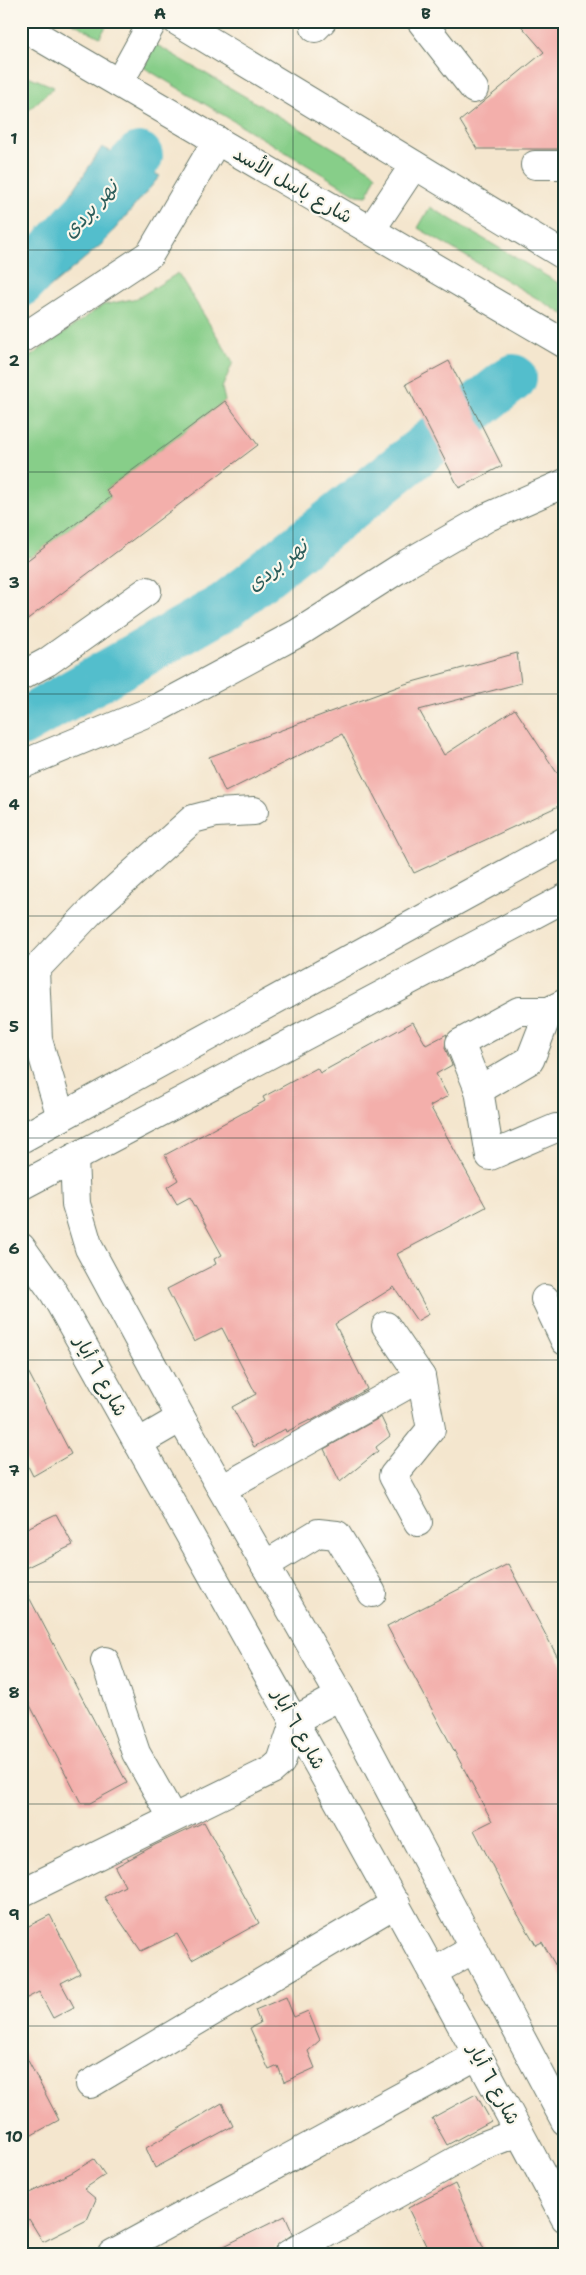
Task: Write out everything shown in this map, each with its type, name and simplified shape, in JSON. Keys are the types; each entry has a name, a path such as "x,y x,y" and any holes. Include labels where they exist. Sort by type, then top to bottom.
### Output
{"main road":[{"path":"119,83 152,21"},
{"path":"177,21 565,256"},
{"path":"421,21 474,89"},
{"name":"شارع باسل الأسد","path":"21,26 565,344"},
{"path":"21,339 150,254 217,140"},
{"path":"371,230 414,165"},
{"path":"535,165 565,166"},
{"path":"21,765 158,708 298,633 408,563 488,517 565,483"},
{"path":"21,676 48,662 147,591"},
{"path":"61,1117 38,1040 35,970 91,912 192,818 216,813 254,811"},
{"path":"22,1138 565,841"},
{"path":"21,1186 565,898"},
{"path":"556,1128 490,1156 479,1090 460,1043 520,1011 557,1007"},
{"path":"479,1090 530,1060 557,1007"},
{"path":"74,1158 76,1204 89,1248 182,1418 340,1696 472,1950 565,2121"},
{"name":"شارع ٦ أيار","path":"21,1247 54,1292 295,1720 396,1903 565,2218"},
{"path":"545,1299 565,1342"},
{"path":"386,1326 421,1378 431,1429 394,1476 418,1522"},
{"path":"222,1489 421,1378"},
{"path":"138,1443 182,1418"},
{"path":"264,1564 318,1533 337,1535 372,1593"},
{"path":"105,1661 136,1753 172,1817"},
{"path":"21,1893 172,1817 272,1770 281,1762 295,1720 340,1696"},
{"path":"90,2084 396,1903"},
{"path":"433,1972 472,1950"},
{"path":"112,2254 478,2055"},
{"path":"289,2254 482,2146 519,2132"}],"green space":[{"path":"69,21 109,21 100,37"},
{"path":"155,44 371,170 376,175 367,196 357,195 143,67"},
{"path":"21,73 54,87 21,117"},
{"path":"430,207 565,287 565,315 418,228"},
{"path":"178,273 233,362 222,388 225,401 106,490 111,497 32,557 21,557 21,363 103,305 138,298"}],"water":[{"path":"102,147 160,176 103,243 21,312 21,254 50,226"}],"building":[{"path":"517,21 565,21 565,149 477,149 460,121 544,52"},
{"path":"449,361 502,466 459,488 406,384"},
{"path":"225,401 258,445 21,624 21,565 111,497 106,490"},
{"path":"517,653 521,683 419,710 444,755 515,709 557,773 565,769 565,803 414,873 342,734 225,792 209,757 405,684"},
{"path":"413,1022 426,1045 447,1034 445,1048 452,1065 436,1074 448,1096 430,1106 486,1207 397,1254 429,1314 417,1321 394,1287 335,1324 367,1389 311,1421 286,1432 285,1429 254,1447 232,1407 256,1394 222,1328 194,1342 167,1289 216,1264 214,1259 222,1255 190,1197 177,1204 167,1187 178,1180 165,1155 265,1101 263,1097 317,1068 320,1073"},
{"path":"21,1358 71,1454 33,1476 21,1452"},
{"path":"381,1417 390,1436 376,1447 378,1451 340,1482 324,1449"},
{"path":"56,1514 73,1545 21,1570 21,1531"},
{"path":"508,1564 565,1671 565,1982 542,1942 536,1945 514,1908 474,1830 492,1821 387,1626"},
{"path":"21,1582 127,1783 90,1803 81,1803 21,1688"},
{"path":"204,1822 259,1923 192,1960 177,1934 141,1951 104,1897 125,1886 115,1867 155,1845"},
{"path":"50,1915 80,1973 61,1983 74,2007 53,2018 39,1992 21,2001 21,1930"},
{"path":"286,1997 294,2017 308,2011 320,2040 308,2051 315,2068 284,2082 278,2066 269,2070 250,2028 260,2023 255,2010"},
{"path":"21,2047 59,2120 21,2141"},
{"path":"476,2094 491,2121 447,2145 432,2118"},
{"path":"222,2103 233,2126 155,2168 146,2148"},
{"path":"94,2159 105,2175 84,2189 96,2199 87,2220 43,2242 29,2219 21,2225 21,2197 73,2172"},
{"path":"455,2184 486,2254 430,2254 408,2208"},
{"path":"285,2216 293,2234 276,2246 273,2254 208,2254"}],"waterway":[{"name":"نهر بردى","path":"21,283 139,156"},
{"name":"نهر بردى","path":"21,723 225,606 513,378"}]}
